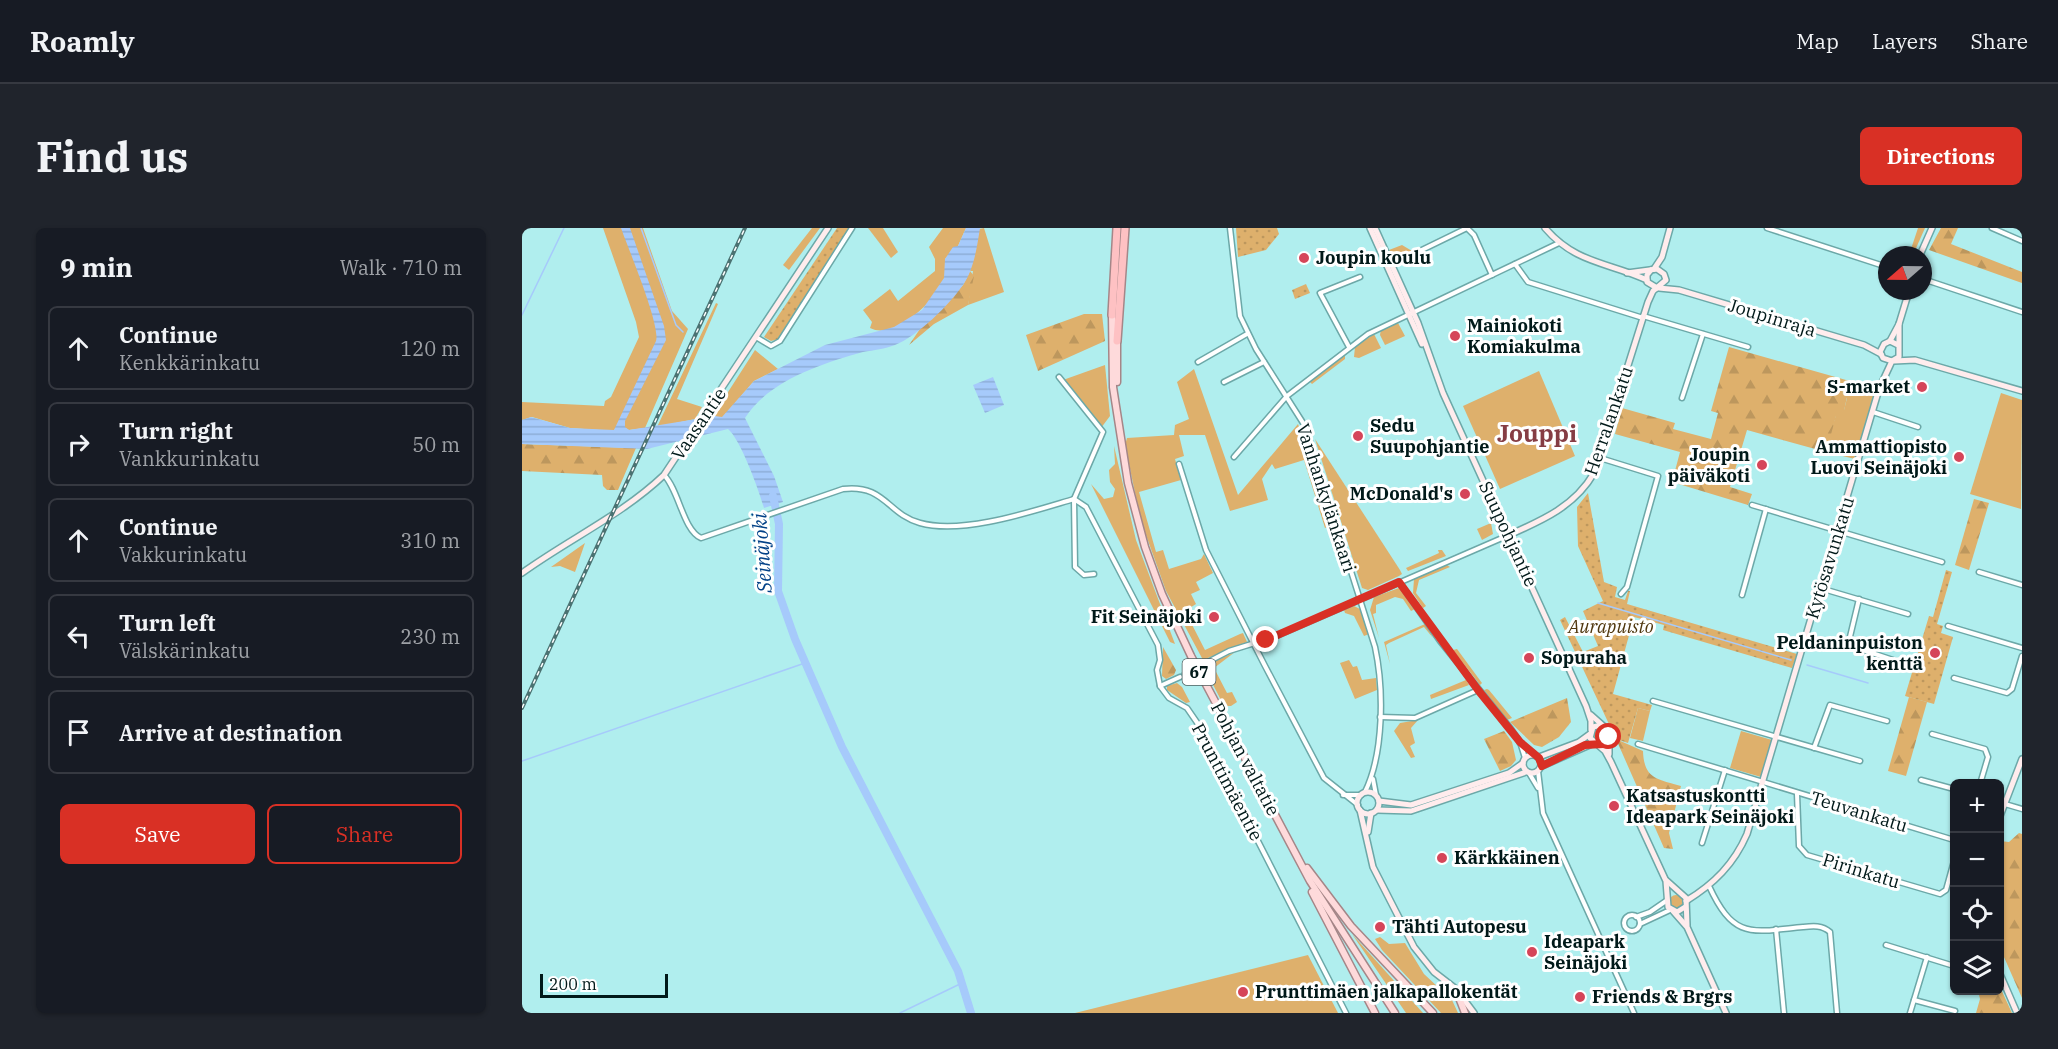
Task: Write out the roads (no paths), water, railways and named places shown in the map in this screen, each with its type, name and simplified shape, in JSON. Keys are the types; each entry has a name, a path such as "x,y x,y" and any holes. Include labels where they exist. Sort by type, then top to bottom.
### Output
{"highway":[{"name":"Pohjan valtatie","path":"1112,315 1117,228"},
{"name":"Pohjan valtatie","path":"1117,341 1125,228"}],"main road":[{"name":"Pohjan valtatie","path":"1112,315 1111,358 1118,419 1137,520 1162,594 1191,656 1295,853 1395,1013"},
{"name":"Pohjan valtatie","path":"1117,341 1118,419"},
{"path":"1295,853 1351,926 1431,1013"},
{"path":"1295,853 1375,1013"},
{"path":"1458,995 1467,1013"}],"street":[{"name":"Vaasantie","path":"522,573 570,540 628,507 664,475 828,228"},
{"path":"756,337 771,346 780,341 852,228"},
{"name":"Vanhankylänkaari","path":"1230,228 1235,294 1247,334 1305,426 1378,659 1380,717 1372,778 1377,798"},
{"name":"Suupohjantie","path":"1370,228 1390,265"},
{"name":"Suupohjantie","path":"1375,228 1428,357 1588,712 1590,732 1596,744"},
{"path":"1390,265 1467,228 1474,235 1492,275"},
{"path":"1545,228 1558,243 1588,261 1627,273 1658,288 1663,285 1665,275 1662,257"},
{"path":"1647,281 1647,275 1662,257 1670,228"},
{"path":"1767,228 1878,264"},
{"path":"1924,246 1932,228"},
{"path":"1992,228 2022,241"},
{"path":"1234,457 1287,396 1375,329 1558,243"},
{"path":"1515,264 1522,277 1528,282 1748,347"},
{"path":"1627,273 1654,269 1665,275"},
{"name":"Joupinraja","path":"1665,275 1679,290"},
{"path":"1349,347 1320,293 1360,278"},
{"name":"Herralankatu","path":"1509,535 1553,514 1575,498 1589,481 1600,458 1643,317 1647,302 1647,281"},
{"path":"1932,282 2022,312"},
{"name":"Joupinraja","path":"1658,288 1679,290 1864,345 1893,361"},
{"name":"Herralankatu","path":"1647,302 1658,288"},
{"path":"1899,348 1899,324 1906,300"},
{"path":"1899,324 1887,343 1899,348 1915,360"},
{"path":"1198,362 1247,334"},
{"path":"1682,399 1703,334"},
{"name":"Joupinraja","path":"1864,345 1887,343"},
{"name":"Kytösavunkatu","path":"1882,380 1882,356 1887,343"},
{"name":"Kytösavunkatu","path":"1683,899 1709,886 1732,863 1740,850 1763,782 1882,380 1899,348"},
{"path":"1893,361 1915,360 2022,391"},
{"path":"1224,382 1264,362"},
{"path":"1059,377 1103,432 1074,499 1075,567 1084,575 1094,574"},
{"path":"1873,412 1918,427"},
{"path":"1600,458 1658,476 1627,587 1621,594"},
{"path":"1179,464 1206,550 1324,778 1359,808 1374,812 1412,811 1540,769 1608,740 1611,762"},
{"path":"664,475 697,536 709,536 843,489 855,488 876,493 919,523 955,524 1002,520 1074,499 1086,507 1158,645 1157,678 1160,686 1180,677"},
{"path":"1752,505 1942,562"},
{"path":"1742,595 1766,509"},
{"path":"1202,666 1229,651 1254,644 1509,535"},
{"path":"1979,572 2022,585"},
{"path":"1399,582 1478,690 1520,742 1537,756 1540,769 1539,788 1544,813 1634,1013"},
{"path":"1820,588 1908,614"},
{"path":"1859,599 1848,645 1902,663"},
{"path":"1948,626 2022,648"},
{"path":"1954,678 2007,693 2012,689 2022,656"},
{"path":"1185,674 1192,671"},
{"name":"Prunttimäentie","path":"1160,686 1169,698 1187,708 1198,724 1346,1013"},
{"path":"1380,717 1415,718 1478,690"},
{"path":"1653,700 1860,761"},
{"path":"1814,748 1830,705 1887,720"},
{"name":"Suupohjantie","path":"1588,712 1609,731 1608,740"},
{"path":"1342,795 1363,794 1412,805 1509,773 1524,760 1579,742 1601,725"},
{"path":"1932,734 1985,749 1988,757 1981,779"},
{"path":"1520,742 1528,773 1539,788"},
{"path":"1596,744 1611,762 1666,880 1683,899 1687,927 1726,1013"},
{"name":"Teuvankatu","path":"1638,744 1950,839"},
{"path":"2004,801 2022,759"},
{"path":"1702,843 1725,770"},
{"name":"Vanhankylänkaari","path":"1363,794 1372,778"},
{"path":"1921,780 1950,788"},
{"path":"1363,794 1359,808 1373,867 1414,947 1434,972 1466,999 1474,1013"},
{"name":"Pirinkatu","path":"1797,794 1799,846 1807,855 1940,894 1946,890 1950,876"},
{"path":"1367,840 1377,798"},
{"path":"2004,803 2022,809"},
{"path":"1666,880 1667,898 1672,910 1687,927"},
{"path":"1709,886 1726,917 1734,925 1750,931 1818,926 1830,932 1837,1013"},
{"path":"1667,898 1683,899 1672,910 1639,925 1632,931 1625,927 1626,918 1650,912 1667,898"},
{"path":"1636,917 1639,925"},
{"path":"1776,929 1784,1013"},
{"path":"1886,945 1950,965"},
{"path":"1910,1013 1927,957"},
{"path":"2004,983 2017,1013"},
{"path":"1453,988 1458,995"},
{"path":"1914,1000 1955,1011"}],"water":[{"path":"621,228 630,228 664,326 666,340 625,421 625,427 629,430 715,416 722,417 754,381 825,345 894,327 922,310 944,278 945,259 953,247 958,246 966,228 980,228 967,279 950,302 913,335 895,345 847,356 798,375 755,405 745,418 774,476 783,502 764,508 744,454 728,429 647,449 522,444 522,420 531,417 570,428 614,430 656,341 654,320"},
{"path":"993,377 1004,405 985,413 973,385"}],"waterway":[{"path":"522,315 564,228"},
{"path":"641,228 676,325 683,332"},
{"name":"Seinäjoki","path":"773,496 779,524 778,591 795,639 842,747 958,971 971,1013"},
{"path":"1598,603 1791,660"},
{"path":"522,761 805,663"},
{"path":"1807,665 1868,683"},
{"path":"900,1013 962,983"}],"railway":[{"path":"522,708 745,228"}],"place":[{"name":"Joupin koulu","path":"1304,258"},
{"name":"Mainiokoti Komiakulma","path":"1455,336"},
{"name":"S-market","path":"1922,387"},
{"name":"Sedu Suupohjantie","path":"1358,436"},
{"name":"Ammattiopisto Luovi Seinäjoki","path":"1959,457"},
{"name":"Joupin päiväkoti","path":"1762,465"},
{"name":"McDonald's","path":"1465,494"},
{"name":"Fit Seinäjoki","path":"1214,617"},
{"name":"Peldaninpuiston kenttä","path":"1935,653"},
{"name":"Sopuraha","path":"1529,658"},
{"name":"Katsastuskontti Ideapark Seinäjoki","path":"1614,806"},
{"name":"Kärkkäinen","path":"1442,858"},
{"name":"Tähti Autopesu","path":"1380,927"},
{"name":"Ideapark Seinäjoki","path":"1532,952"},
{"name":"Prunttimäen jalkapallokentät","path":"1243,992"},
{"name":"Friends & Brgrs","path":"1580,997"}],"district":[{"name":"Jouppi","path":"1537,434"}],"park label":[{"name":"Aurapuisto","path":"1611,627"}]}
